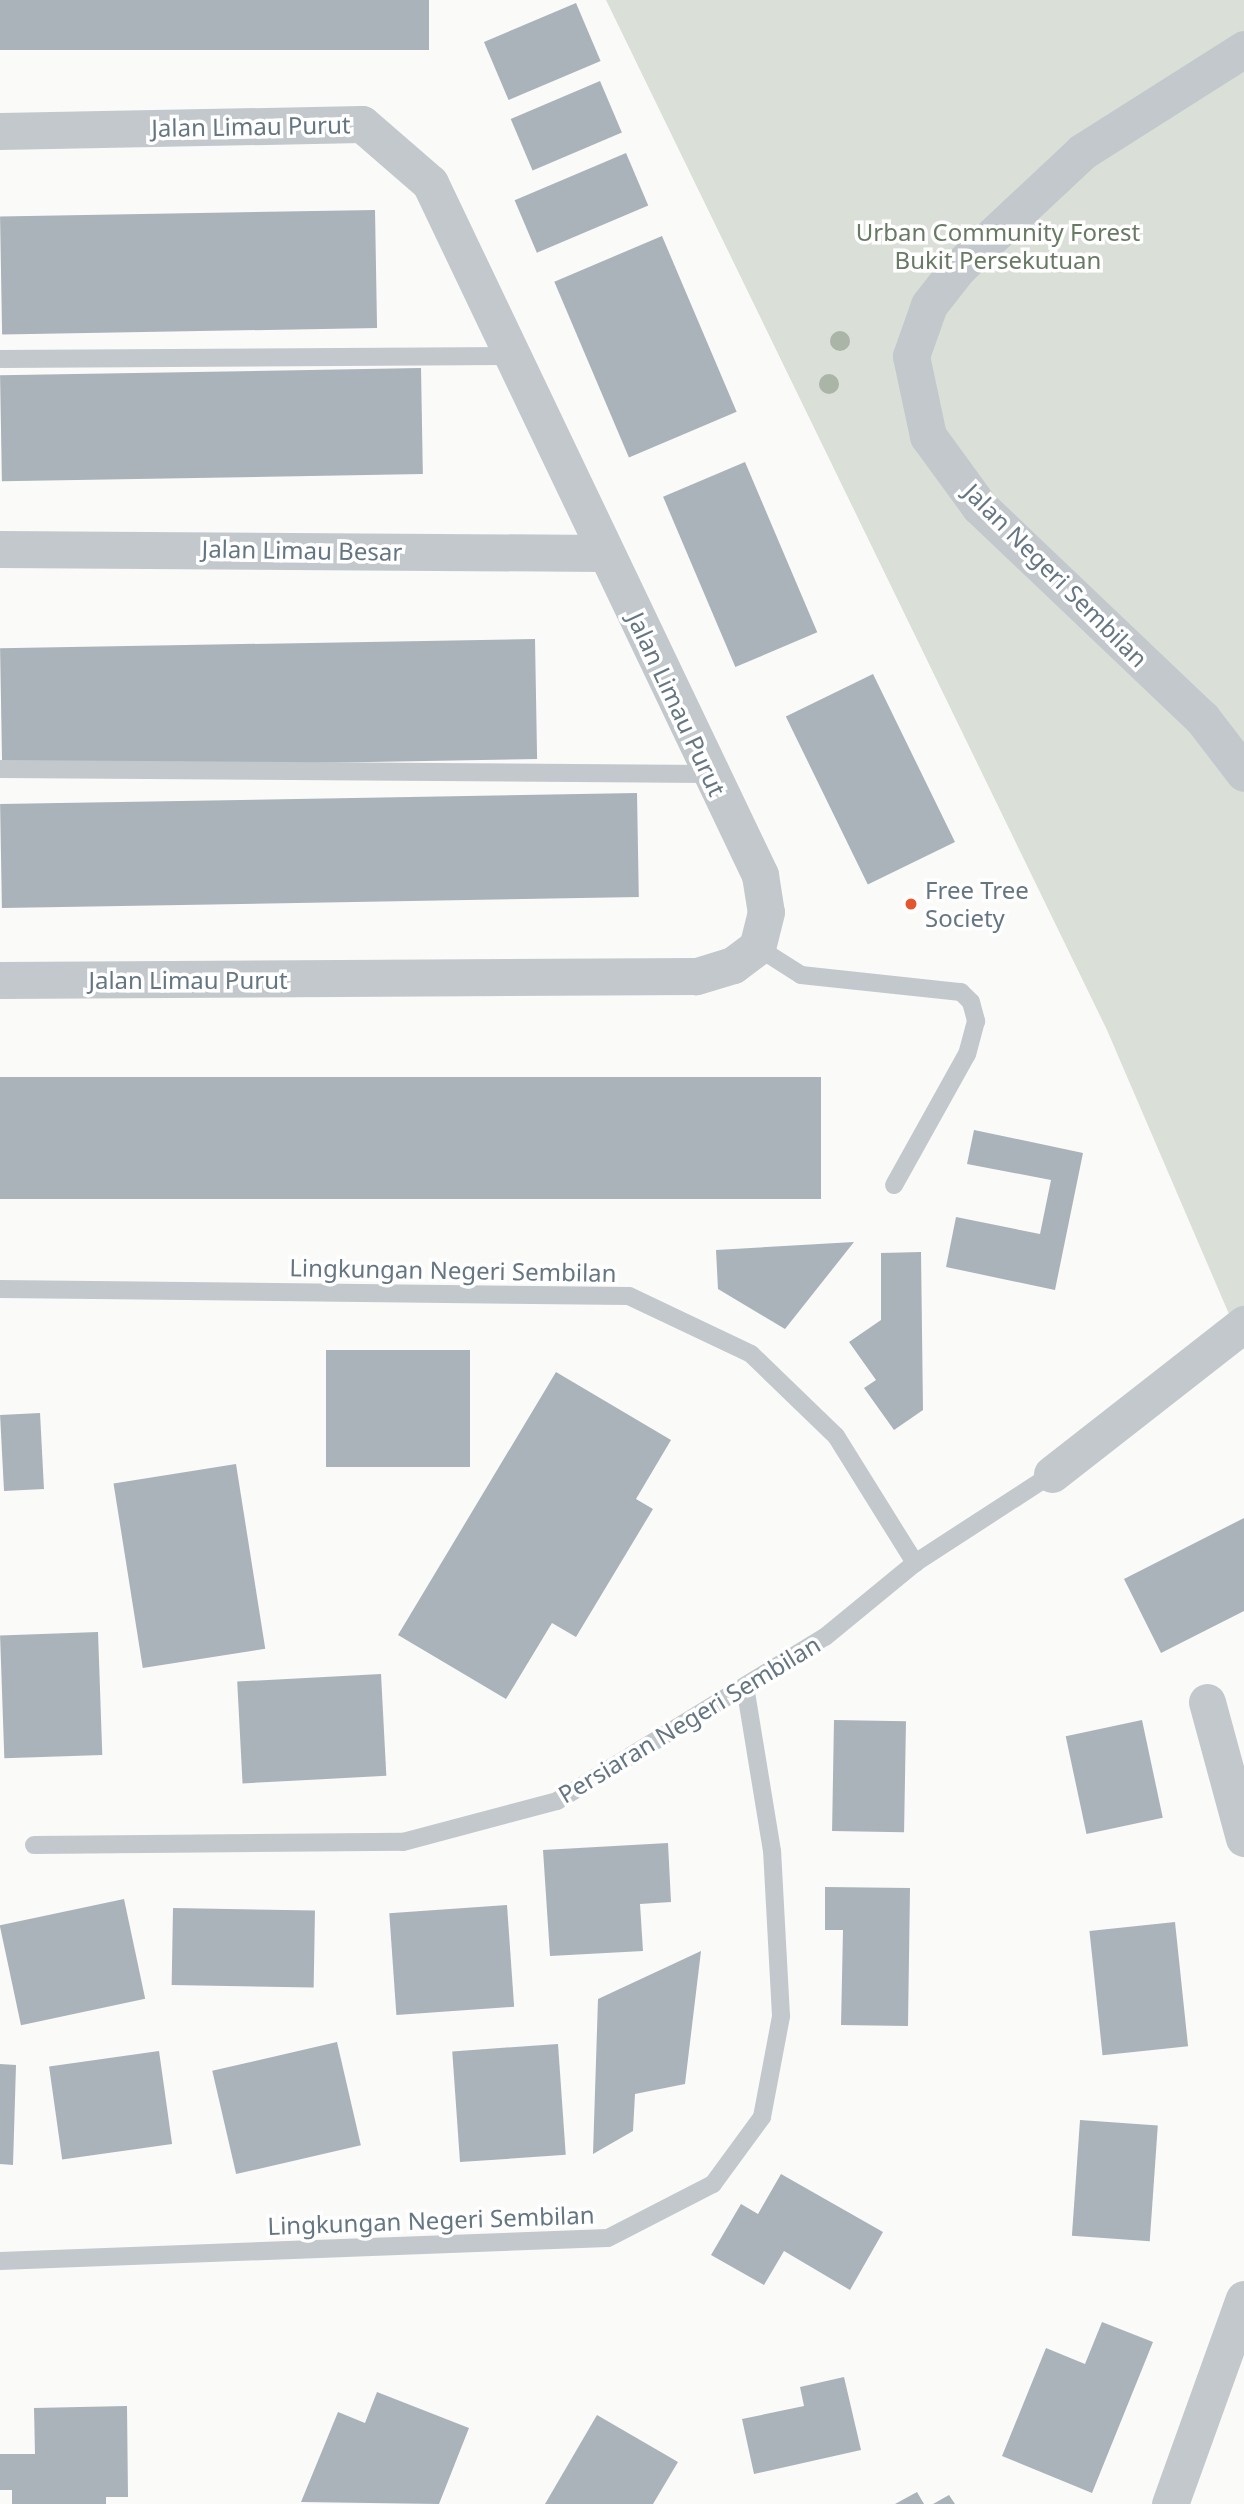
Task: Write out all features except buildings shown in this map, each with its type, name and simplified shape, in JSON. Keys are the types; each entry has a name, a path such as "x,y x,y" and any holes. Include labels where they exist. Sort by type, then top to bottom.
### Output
{"street":[{"name":"Jalan Negeri Sembilan","path":"1244,49 1082,152 958,268 929,306 911,356 928,436 979,506 1202,718 1244,772"},
{"name":"Jalan Limau Purut","path":"0,131 362,124 429,183 709,774 760,875 766,912 757,947 733,965 696,976 0,980"},
{"name":"Jalan Limau Besar","path":"0,549 605,553"},
{"name":"Persiaran Negeri Sembilan","path":"1052,1474 1244,1324"},
{"path":"1207,1702 1244,1838"},
{"path":"1170,2504 1244,2299"}],"lane":[{"path":"0,359 512,356"},
{"path":"0,769 709,774"},
{"path":"757,947 801,975 961,992 971,1002 976,1021 967,1054 894,1185"},
{"name":"Lingkungan Negeri Sembilan","path":"0,1289 629,1296 751,1354 836,1436 915,1563"},
{"name":"Persiaran Negeri Sembilan","path":"34,1844 403,1842 557,1801 825,1637 915,1563 1052,1474"},
{"name":"Lingkungan Negeri Sembilan","path":"0,2261 607,2238 713,2184 762,2117 781,2017 772,1851 745,1687"}],"green space":[{"name":"Urban Community Forest Bukit Persekutuan","path":"606,0 1244,0 1244,1349 1107,1030"}],"place":[{"name":"Free Tree Society","path":"911,904"}]}
